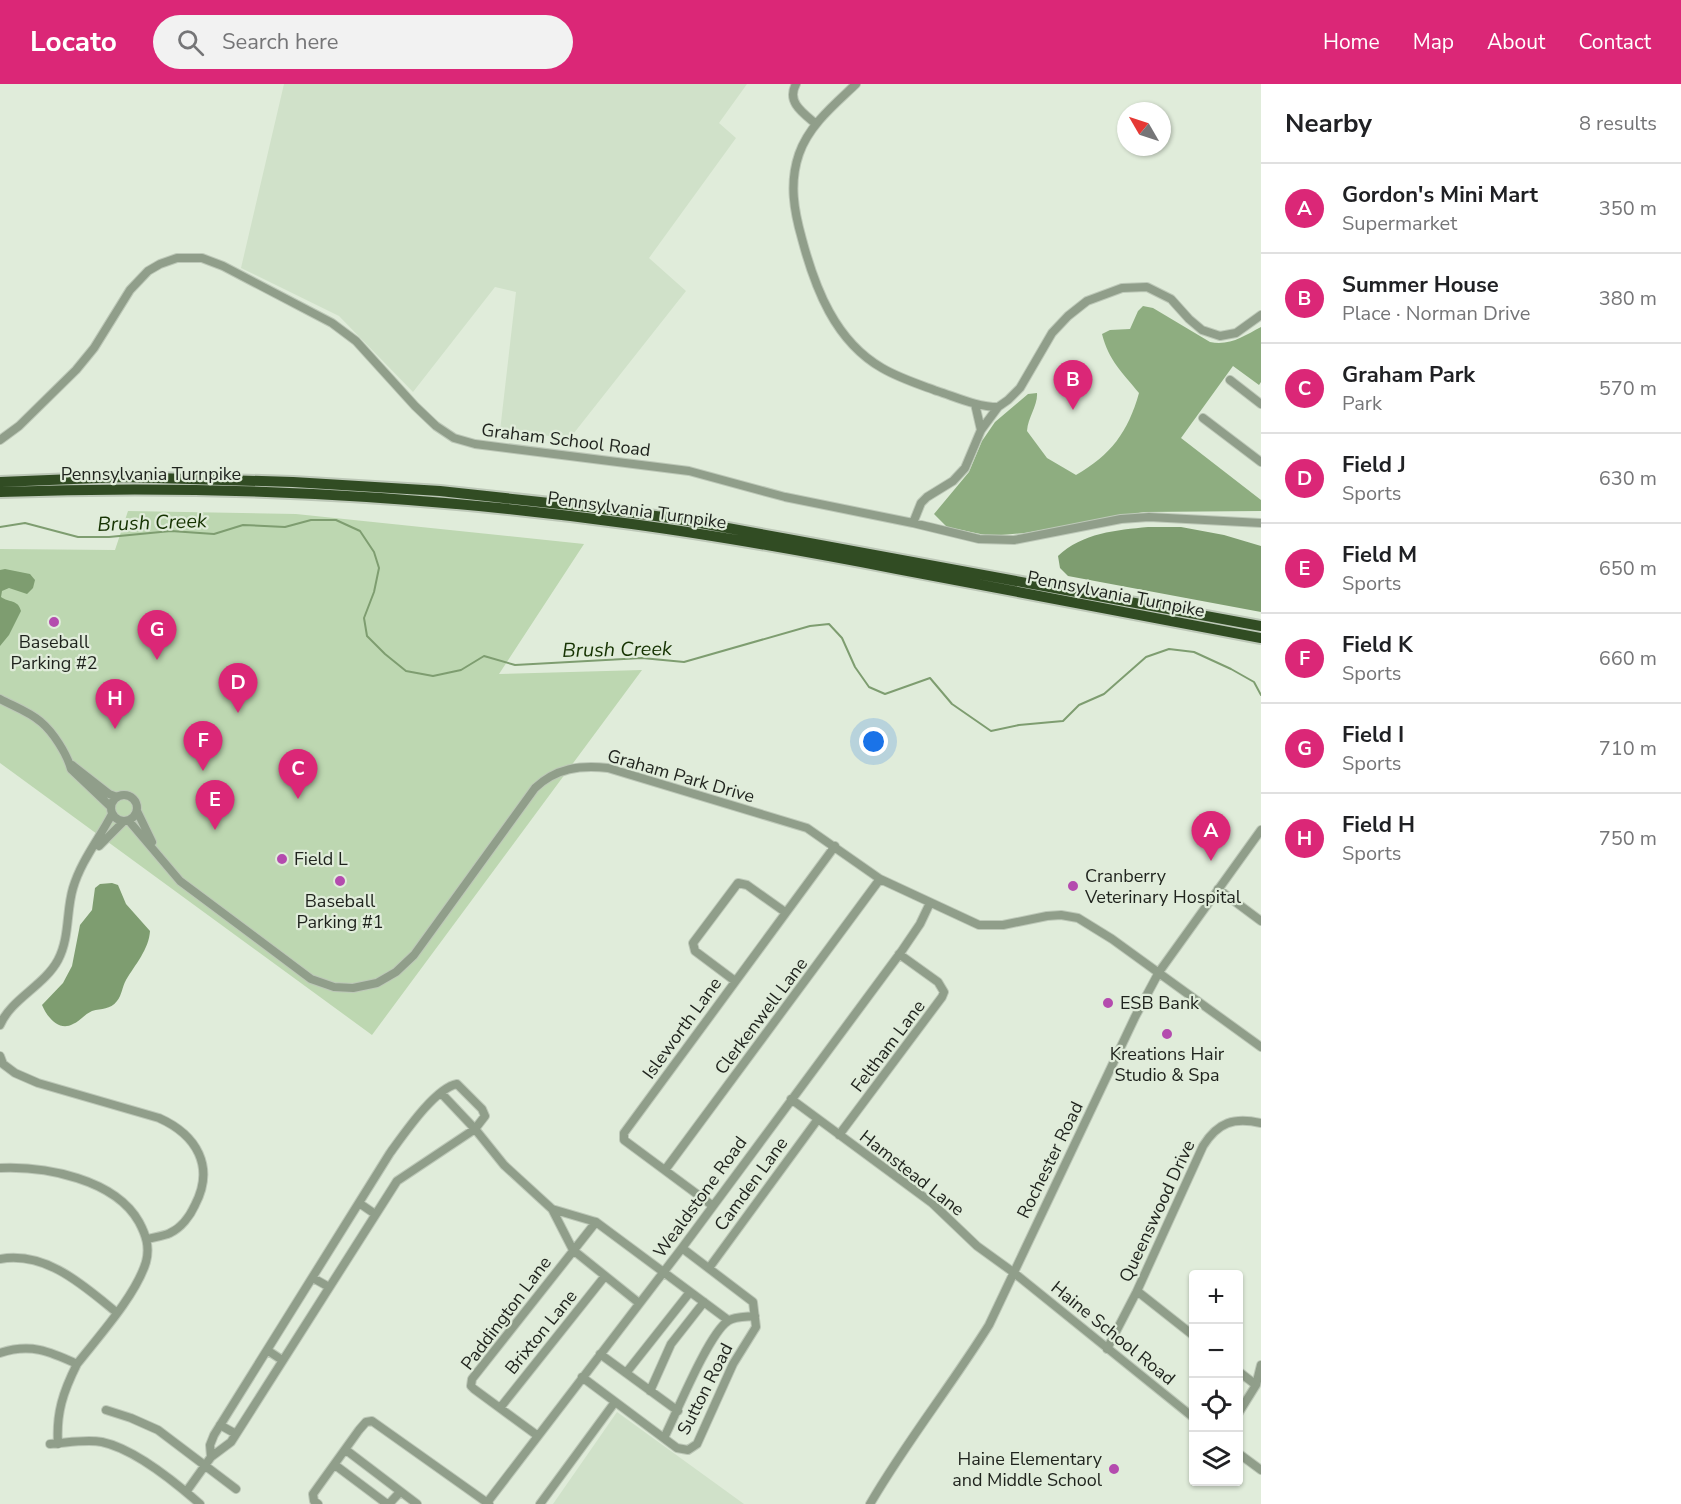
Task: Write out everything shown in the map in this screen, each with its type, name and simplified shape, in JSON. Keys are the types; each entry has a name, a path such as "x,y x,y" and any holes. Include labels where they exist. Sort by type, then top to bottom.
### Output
{"highway":[{"name":"Pennsylvania Turnpike","path":"0,482 123,477 293,482 440,491 596,508 724,527 1261,626"},
{"name":"Pennsylvania Turnpike","path":"0,492 155,490 335,494 461,504 632,524 798,550 1261,638"}],"street":[{"path":"796,84 793,96 795,105 816,124"},
{"path":"856,84 816,124 804,141 798,156 792,192 794,209 820,297 850,341 880,367 903,379 975,404 998,407"},
{"name":"Graham School Road","path":"0,440 19,426 76,370 94,348 130,290 148,272 160,264 177,258 202,258 223,266 332,323 356,341 436,426 454,438 475,444 689,471 785,497 980,539 1014,540 1121,519 1149,517 1261,524"},
{"path":"913,523 921,503 953,481 965,468 981,430 998,407 1020,388 1059,325 1087,302 1109,292 1133,287 1147,287 1171,299 1195,326 1217,336 1229,336 1236,333 1261,315"},
{"path":"1230,380 1261,404"},
{"path":"975,404 981,430"},
{"path":"1203,418 1261,462"},
{"name":"Graham Park Drive","path":"0,699 41,721 69,762 109,794 117,797 124,795 132,797 155,849 168,868 192,891 311,979 334,987 352,988 377,983 396,972 414,955 535,788 545,779 565,770 587,766 608,768 807,828 880,879 979,925 1003,925 1047,915 1078,918 1092,925 1159,972 1261,1047"},
{"name":"Graham Park Drive","path":"69,762 70,769 77,777 111,811 126,821 155,849"},
{"path":"0,1025 3,1018 41,981 59,958 67,930 70,896 117,797"},
{"path":"83,865 110,833 134,817 137,811"},
{"name":"Rochester Road","path":"870,1504 907,1444 989,1325 1135,1017 1159,972 1261,830"},
{"name":"Isleworth Lane","path":"713,1206 624,1140 624,1133 835,846"},
{"name":"Clerkenwell Lane","path":"665,1170 880,879"},
{"path":"735,981 695,951 693,943 738,883 747,885 786,912"},
{"path":"1218,889 1261,921"},
{"name":"Wealdstone Road","path":"487,1504 682,1248 899,954 920,924 930,903"},
{"name":"Feltham Lane","path":"839,1135 944,992 938,982 899,954"},
{"path":"0,1056 3,1064 15,1073 38,1083 159,1118 174,1125 189,1139 200,1155 204,1174 204,1185 200,1195 183,1224 170,1233 147,1239"},
{"path":"186,1492 211,1457 231,1442 397,1181 475,1129 485,1116 482,1109 457,1084 448,1085 420,1114 396,1145 220,1425 210,1444 211,1457"},
{"path":"441,1093 475,1129 504,1165 552,1209 573,1250 639,1303"},
{"name":"Hamstead Lane","path":"791,1099 932,1203 977,1246 1013,1272"},
{"name":"Camden Lane","path":"709,1268 818,1119"},
{"name":"Queenswood Drive","path":"1107,1349 1137,1291 1210,1134 1232,1121 1245,1120 1261,1123"},
{"path":"0,1168 20,1167 51,1171 101,1188 117,1198 135,1215 147,1239 146,1261 141,1275 117,1312 77,1364 58,1411 54,1444 101,1442 119,1448 134,1456 200,1504"},
{"path":"359,1203 375,1214"},
{"path":"552,1209 596,1222 728,1320 755,1316 753,1302 748,1297 682,1248"},
{"path":"573,1250 596,1222"},
{"name":"Paddington Lane","path":"538,1436 474,1389 471,1386 472,1379 573,1250"},
{"path":"0,1259 9,1257 32,1259 51,1266 73,1278 117,1312"},
{"name":"Haine School Road","path":"1013,1272 1189,1414"},
{"name":"Brixton Lane","path":"500,1408 605,1276"},
{"path":"313,1278 329,1287"},
{"path":"1137,1291 1189,1332"},
{"path":"626,1373 690,1292"},
{"path":"650,1391 671,1344 704,1302"},
{"name":"Sutton Road","path":"582,1377 664,1438 688,1450 697,1444 733,1364 756,1327 755,1316"},
{"path":"664,1438 707,1349 728,1320"},
{"path":"0,1353 32,1348 49,1352 77,1364"},
{"path":"267,1350 282,1360"},
{"path":"600,1354 678,1411"},
{"path":"1243,1407 1256,1385 1261,1365"},
{"path":"1243,1374 1256,1385"},
{"path":"540,1504 615,1402"},
{"path":"106,1410 158,1430 236,1489"},
{"path":"318,1504 314,1501 313,1494 366,1422 372,1421 487,1504"},
{"path":"220,1425 236,1434"},
{"path":"345,1450 417,1504"},
{"path":"1243,1456 1261,1470"},
{"path":"335,1465 388,1504 400,1492"}],"shaded area":[{"path":"284,84 747,84 719,123 736,138 649,258 686,291 570,438 500,431 516,292 495,287 413,392 339,316 241,268"},
{"path":"1143,306 1153,308 1210,342 1224,343 1243,337 1261,327 1261,382 1259,385 1233,366 1181,438 1261,500 1261,511 1144,512 1025,533 990,536 947,527 934,514 969,472 982,441 995,422 1028,394 1037,393 1027,431 1047,458 1076,475 1108,451 1123,431 1139,393 1112,359 1102,334 1110,330 1130,329 1138,311"},
{"path":"128,511 296,514 584,544 499,674 642,670 372,1035 0,763 0,549 115,550"},
{"path":"1148,527 1181,527 1224,535 1261,546 1261,612 1068,576 1060,568 1058,556 1078,542 1112,531"},
{"path":"0,570 30,574 35,580 33,588 27,594 9,588 2,591 1,597 18,605 21,611 9,635 0,646"},
{"path":"100,884 118,885 126,904 150,931 147,944 126,980 119,999 114,1004 92,1011 68,1026 58,1025 50,1018 42,1005 63,983 72,966 80,925 92,910 95,888"},
{"path":"617,1412 744,1504 553,1504"}],"waterway":[{"name":"Brush Creek","path":"0,527 25,523 78,537 109,537 171,531 214,534 243,525 285,527 311,520 336,520 360,531 374,552 379,568 374,592 364,618 367,636 406,671 433,676 461,670 484,656 515,665 642,658 684,662 810,626 829,624 842,638 855,667 869,687 885,694 930,678 952,704 991,731 1019,725 1063,721 1079,705 1104,694 1146,657 1169,649 1194,652 1231,669 1254,682 1261,695"}],"place":[{"name":"Summer House","path":"1073,410"},
{"name":"Baseball Parking #2","path":"54,622"},
{"name":"Field I","path":"157,660"},
{"name":"Field J","path":"238,713"},
{"name":"Field H","path":"115,729"},
{"name":"Field K","path":"203,771"},
{"name":"Graham Park","path":"298,799"},
{"name":"Field M","path":"215,830"},
{"name":"Field L","path":"282,859"},
{"name":"Gordon's Mini Mart","path":"1211,861"},
{"name":"Baseball Parking #1","path":"340,881"},
{"name":"Cranberry Veterinary Hospital","path":"1073,886"},
{"name":"ESB Bank","path":"1108,1003"},
{"name":"Kreations Hair Studio & Spa","path":"1167,1034"},
{"name":"Haine Elementary and Middle School","path":"1114,1469"}]}
